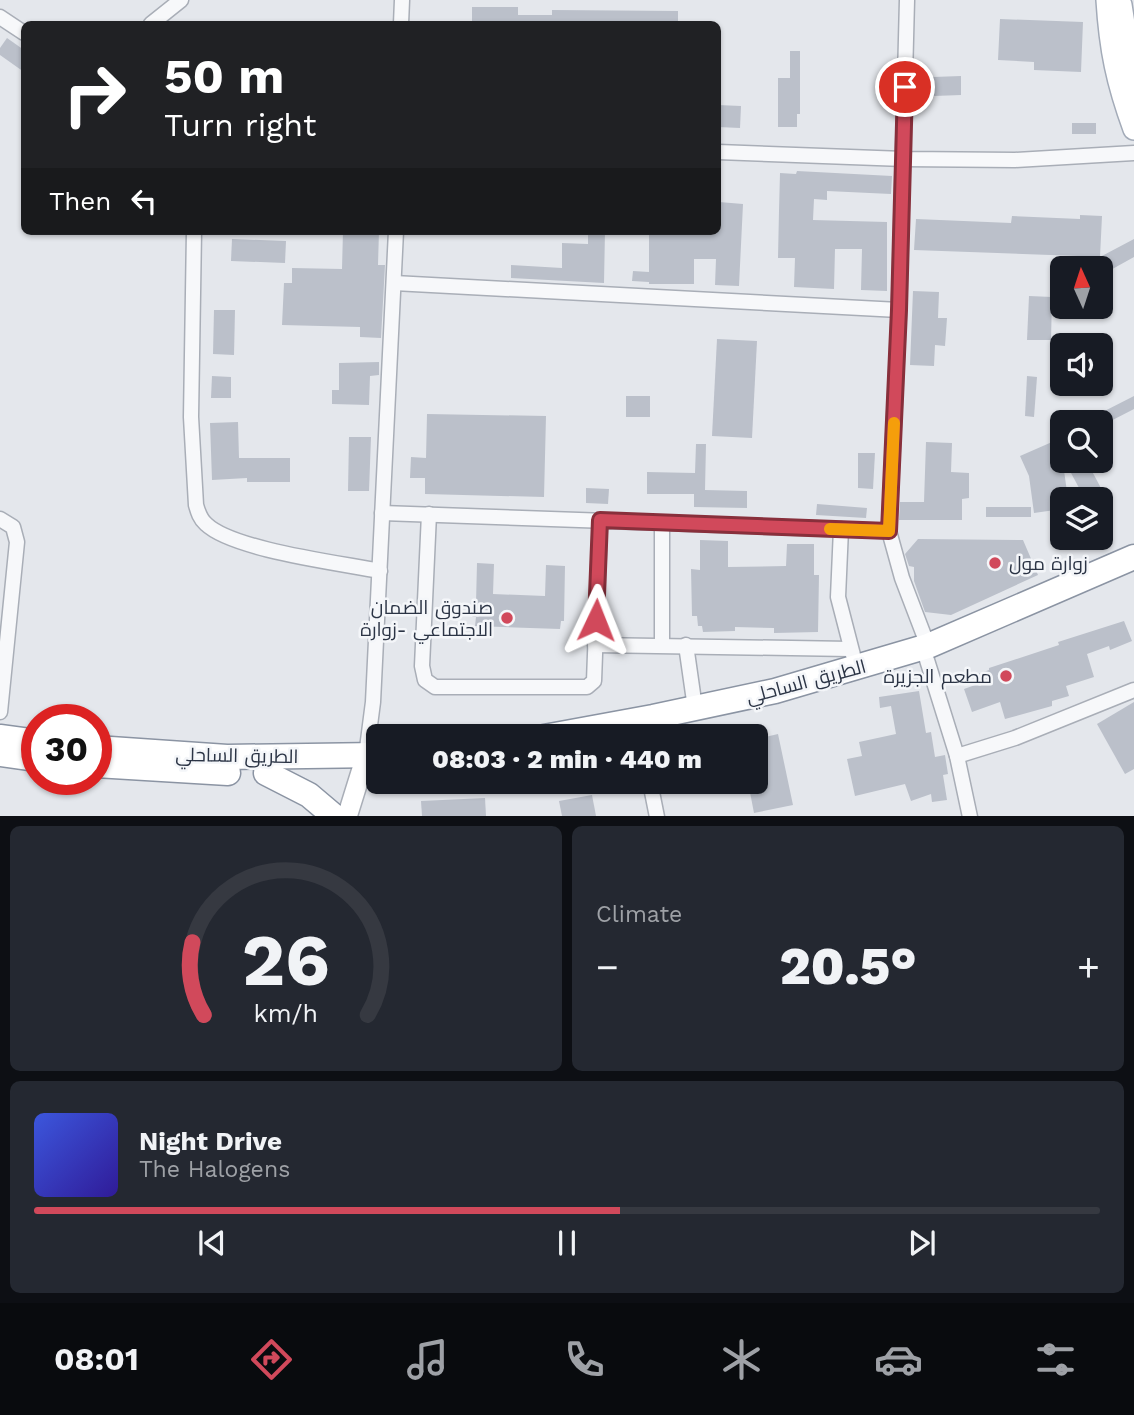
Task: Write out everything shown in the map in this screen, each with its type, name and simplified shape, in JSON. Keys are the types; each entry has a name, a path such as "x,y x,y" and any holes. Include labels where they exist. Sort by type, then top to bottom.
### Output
{"highway":[{"name":"الطريق الساحلي","path":"612,724 775,691 854,658 928,653 1134,557"},
{"name":"الطريق الساحلي","path":"698,724 781,705 928,653 1134,574"},
{"path":"0,737 21,740"},
{"name":"الطريق الساحلي","path":"112,749 366,764"},
{"path":"0,754 21,757"},
{"name":"الطريق الساحلي","path":"112,766 160,771 266,773 366,764"},
{"path":"266,773 309,795 334,816"}],"main road":[{"path":"1107,0 1110,45 1118,84 1134,129"},
{"path":"1121,0 1134,86"}],"street":[{"path":"154,21 181,0"},
{"path":"401,21 402,0"},
{"path":"907,0 899,310 889,531 928,653 957,756 970,816"},
{"path":"0,17 21,31"},
{"path":"721,152 1015,160 1134,153"},
{"path":"194,235 191,416 196,505 201,518 222,534 265,548 380,571"},
{"path":"372,724 396,235"},
{"path":"394,283 899,310"},
{"path":"382,513 889,531"},
{"path":"429,514 422,666 425,680 435,687 587,687 594,681 600,520"},
{"path":"0,519 13,527 17,542 0,712"},
{"path":"662,523 662,645"},
{"path":"595,645 686,645 854,658 838,597 841,529"},
{"path":"686,645 695,708"},
{"path":"957,756 1015,738 1134,690"},
{"path":"348,816 366,774"},
{"path":"652,794 657,816"}],"building":[{"path":"472,7 518,7 518,15 552,15 552,10 678,11 678,21 472,21"},
{"path":"1000,19 1083,22 1081,72 1034,70 1034,62 998,60"},
{"path":"7,38 21,48 21,70 0,55 0,48"},
{"path":"790,51 800,51 800,114 797,114 797,127 778,127 778,78 790,78"},
{"path":"961,76 961,95 934,96 933,77"},
{"path":"721,105 741,106 740,128 721,127"},
{"path":"1072,123 1096,123 1096,134 1072,134"},
{"path":"797,171 892,176 891,194 827,191 827,200 814,199 813,220 887,222 887,291 861,290 862,249 835,249 834,289 794,287 795,258 778,258 779,211 780,173 796,174"},
{"path":"721,202 743,204 739,286 715,285 716,259 694,259 694,284 649,284 632,281 633,271 649,272 649,235 721,235"},
{"path":"1080,215 1102,216 1100,256 914,250 916,219 1011,223 1012,216 1080,219"},
{"path":"343,235 379,235 378,265 385,265 381,338 360,337 360,327 282,325 284,283 292,283 292,268 342,269"},
{"path":"588,235 605,235 604,283 511,278 511,265 562,268 562,243 588,244"},
{"path":"232,239 286,241 285,263 231,261"},
{"path":"1134,239 1134,257 1113,269 1113,256 1102,256"},
{"path":"913,291 939,292 938,318 947,318 945,346 935,345 934,366 910,365"},
{"path":"1029,296 1050,297 1050,340 1027,340"},
{"path":"214,310 235,310 234,355 213,354"},
{"path":"717,339 757,341 752,438 712,436"},
{"path":"379,362 379,375 370,376 369,405 332,404 332,390 339,390 339,363"},
{"path":"212,376 231,377 231,398 211,398"},
{"path":"1027,376 1037,377 1034,417 1025,416"},
{"path":"626,396 650,396 650,417 626,417"},
{"path":"1134,396 1134,409 1113,420 1113,410 1107,410"},
{"path":"427,414 546,416 544,497 425,494 425,478 410,478 411,457 426,458"},
{"path":"238,422 239,458 290,458 290,482 247,482 247,478 212,480 210,423"},
{"path":"349,437 371,437 369,491 348,491"},
{"path":"926,442 952,443 951,472 969,473 969,498 962,499 962,520 899,520 900,502 924,502"},
{"path":"1050,443 1050,473 1064,473 1066,487 1050,487 1050,511 1034,513 1029,476 1020,456"},
{"path":"696,444 706,444 705,490 747,491 747,508 694,507 694,494 647,494 647,472 695,473"},
{"path":"858,453 875,453 873,489 858,488"},
{"path":"1071,473 1093,473 1100,487 1079,487"},
{"path":"586,488 609,489 608,504 586,503"},
{"path":"817,504 867,508 866,518 816,515"},
{"path":"986,507 1031,507 1031,517 986,517"},
{"path":"918,539 1023,540 1038,575 951,615 925,612 914,581 914,567 909,566 905,554"},
{"path":"700,540 728,541 728,567 786,566 787,544 814,544 814,575 819,575 818,632 774,633 774,628 735,627 735,631 703,632 702,626 698,626 697,616 692,616 691,569 700,570"},
{"path":"477,563 494,564 493,594 545,596 546,565 565,566 564,621 561,621 560,629 475,626 476,617 472,617 473,603 476,603"},
{"path":"1124,621 1132,641 1110,650 1109,646 1087,654 1094,677 1066,686 1069,696 1052,701 1052,706 1005,719 1000,702 972,712 964,689 978,684 975,675 1059,645 1058,642"},
{"path":"919,691 926,733 931,732 935,757 945,755 948,774 943,775 947,800 932,802 931,794 911,801 905,784 855,796 847,759 862,756 859,742 896,734 891,706 880,708 879,697"},
{"path":"1134,702 1134,769 1125,774 1097,724"},
{"path":"778,734 793,805 754,813 750,794 768,794 768,736"},
{"path":"592,795 596,816 562,816 559,801"},
{"path":"485,798 486,816 422,816 421,801"}],"slow traffic":[{"path":"830,529 889,531 894,423"}],"place":[{"name":"زوارة مول","path":"995,563"},
{"name":"صندوق الضمان الاجتماعي -زوارة","path":"507,618"},
{"name":"مطعم الجزيرة","path":"1006,676"}],"route":[{"path":"596,620 600,520 889,531 905,87"}]}
